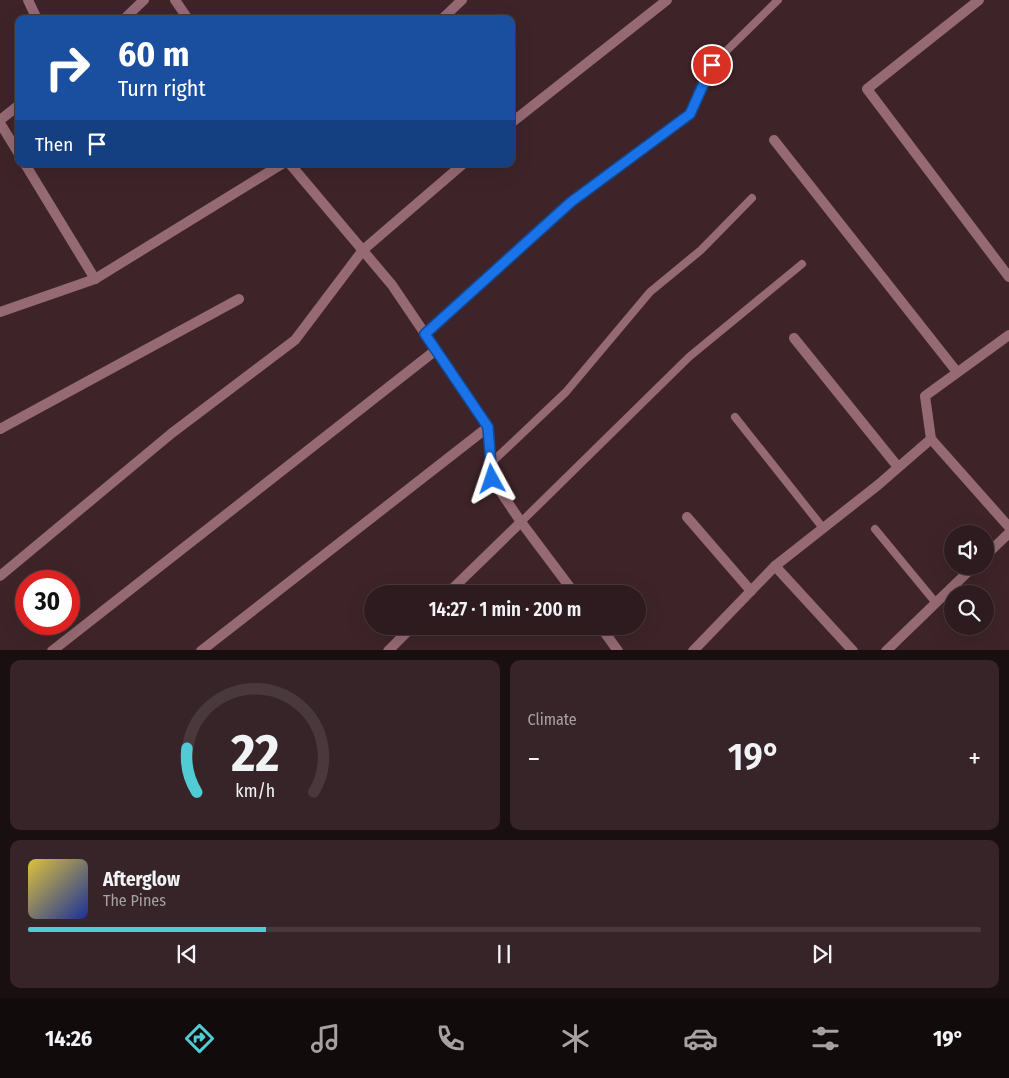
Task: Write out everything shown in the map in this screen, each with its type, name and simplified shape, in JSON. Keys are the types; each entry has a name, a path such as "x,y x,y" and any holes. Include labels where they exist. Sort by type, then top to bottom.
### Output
{"street":[{"path":"28,0 35,15"},
{"path":"128,15 144,0"},
{"path":"175,0 185,15"},
{"path":"446,15 462,0"},
{"path":"515,120 667,0"},
{"path":"976,1 867,89 1009,277"},
{"path":"15,109 0,122 15,147"},
{"path":"774,140 958,372"},
{"path":"26,167 95,279"},
{"path":"0,312 95,279 277,167"},
{"path":"293,167 392,285 488,427 492,479 521,522 568,585"},
{"path":"0,576 172,433 295,340 363,250 460,167"},
{"path":"0,429 239,298"},
{"path":"1009,335 924,396 931,439 1009,526"},
{"path":"794,338 898,468"},
{"path":"52,650 436,350"},
{"path":"201,650 488,427"},
{"path":"693,650 775,566 898,468 931,439"},
{"path":"687,517 751,591"},
{"path":"456,585 521,522"},
{"path":"994,547 1009,533"},
{"path":"775,566 853,650"},
{"path":"886,650 965,575"},
{"path":"388,650 404,635"},
{"path":"607,635 618,650"}],"lane":[{"path":"425,334 571,202 690,114 712,65 778,0"},
{"path":"491,463 566,392 650,292 700,250 752,198"},
{"path":"521,522 688,357 802,264"},
{"path":"735,417 824,528"},
{"path":"875,529 936,603"}],"route":[{"path":"492,479 488,427 425,334 571,202 690,114 712,65"}]}
